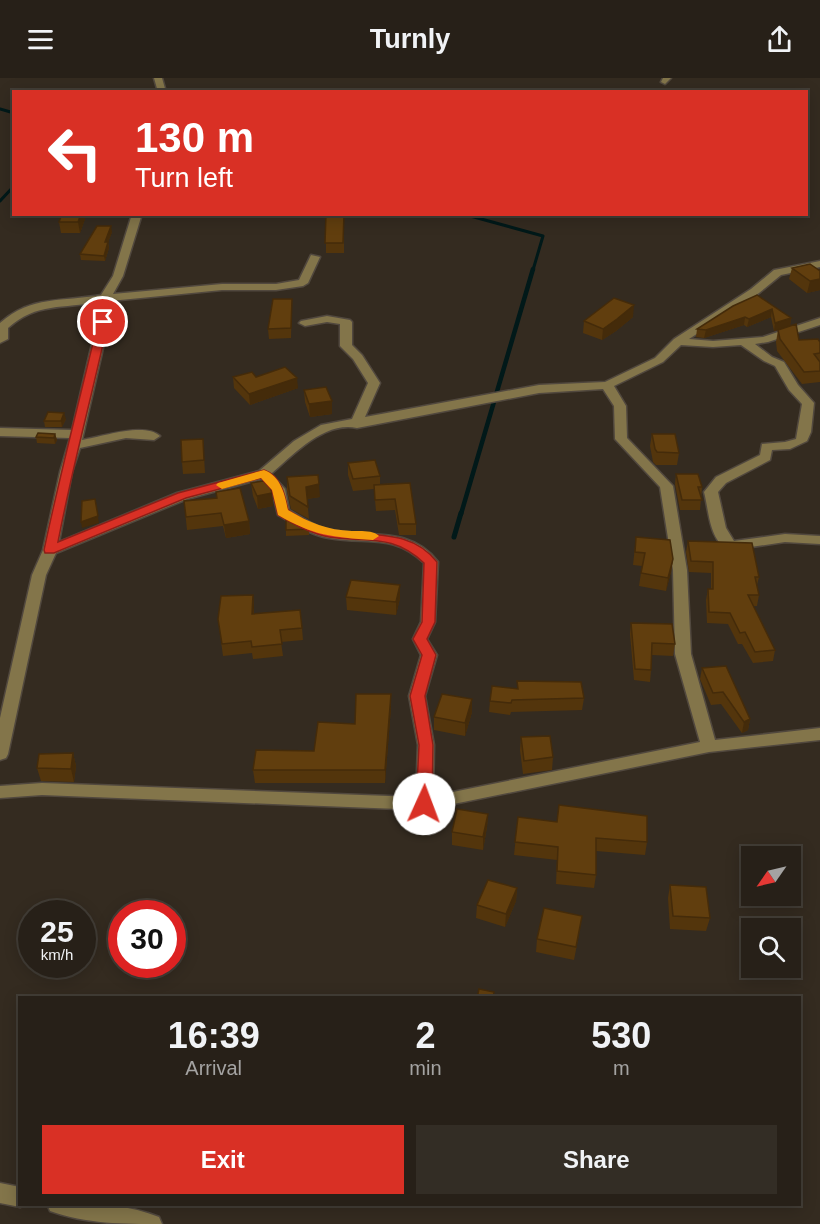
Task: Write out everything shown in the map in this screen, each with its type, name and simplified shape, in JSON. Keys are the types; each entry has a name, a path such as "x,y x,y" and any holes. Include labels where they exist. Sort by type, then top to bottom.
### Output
{"street":[{"path":"0,754 39,574 50,550 66,472 76,440 103,322 105,298 118,276 136,216"},
{"path":"0,340 2,327 17,314 38,305 222,287 276,287 303,283 315,257"},
{"path":"50,550 182,496 264,474 298,444 325,428 357,424 538,389 607,385 659,360 678,341 755,291 778,272 820,264"},
{"path":"305,323 327,319 346,322 346,346 358,357 374,383 370,399 361,409 357,424"},
{"path":"678,341 713,344 764,340 820,321"},
{"path":"731,546 718,533 717,510 711,492 721,480 766,457 766,447 786,446 801,441 805,432 808,403 793,387 780,364 768,359 743,341"},
{"path":"607,385 620,406 621,439 666,486 681,545 683,654 709,746"},
{"path":"0,432 95,442 126,434 154,436"},
{"path":"264,474 278,489 283,512 305,525 329,534 387,538 414,546 431,562 428,622 420,639 429,655 417,696 426,745 424,804"},
{"path":"709,546 761,543 785,538 820,540"},
{"path":"0,792 42,789 424,804 709,746 820,734"},
{"path":"0,1192 18,1196"},
{"path":"67,1206 151,1224"}],"building":[{"path":"61,216 80,216 78,222 59,222"},
{"path":"326,216 344,216 343,243 325,243"},
{"path":"97,226 111,226 105,242 108,242 104,256 80,254"},
{"path":"810,264 820,271 820,279 810,281 792,268"},
{"path":"757,295 791,318 775,323 772,309 749,319 745,317 706,330 697,329 733,306"},
{"path":"614,298 634,305 603,329 584,321"},
{"path":"273,299 292,299 291,328 268,329"},
{"path":"796,324 799,340 818,339 820,342 820,353 814,354 820,362 820,371 804,372 780,339 778,330"},
{"path":"285,367 297,378 249,394 233,377 252,372 256,377"},
{"path":"326,387 332,401 309,404 304,390"},
{"path":"48,412 64,413 61,421 44,421"},
{"path":"38,433 55,434 54,438 36,437"},
{"path":"652,434 675,434 679,453 657,452"},
{"path":"203,439 204,460 182,462 181,440"},
{"path":"375,460 380,476 353,479 348,463"},
{"path":"676,474 698,474 702,487 698,487 702,500 682,500"},
{"path":"318,475 319,484 306,487 308,507 290,496 287,477"},
{"path":"269,480 272,493 257,496 251,483"},
{"path":"410,483 416,524 399,524 395,499 375,500 374,485"},
{"path":"240,488 249,521 224,525 221,513 186,517 184,501 217,498 216,492"},
{"path":"95,499 98,516 81,522 82,501"},
{"path":"286,516 309,528 309,529 286,530"},
{"path":"636,537 670,540 673,559 668,578 641,573 645,553 635,552"},
{"path":"688,541 752,543 759,577 755,577 759,595 748,595 775,650 755,652 745,632 740,633 730,613 709,612 708,589 713,589 713,562 691,561"},
{"path":"351,580 400,585 396,602 346,597"},
{"path":"253,595 252,614 300,610 302,628 280,630 282,644 252,647 251,641 222,644 218,619 221,596"},
{"path":"631,623 672,624 675,644 652,643 651,670 635,669"},
{"path":"726,666 750,719 744,722 723,692 713,693 702,668"},
{"path":"517,681 581,682 584,698 512,700 511,703 490,701 492,686 518,689"},
{"path":"356,694 391,694 385,770 253,770 256,750 314,751 318,722 355,724"},
{"path":"442,694 472,699 465,723 434,717"},
{"path":"550,736 553,757 524,761 521,737"},
{"path":"73,753 71,769 37,768 39,754"},
{"path":"559,805 647,816 647,842 596,838 596,875 557,871 558,847 515,842 518,817 557,822"},
{"path":"457,809 488,814 483,837 452,832"},
{"path":"488,880 517,888 506,914 477,905"},
{"path":"670,885 706,887 710,918 673,916"},
{"path":"544,908 582,916 576,947 537,939"},
{"path":"479,989 494,992 493,996 477,996"}],"waterway":[{"path":"0,109 12,112"},
{"path":"0,201 12,188"},
{"path":"470,216 543,236 533,270"},
{"path":"461,514 533,269"},
{"path":"454,537 461,513"}],"slow traffic":[{"path":"222,485 264,474 278,489 283,512 305,525 329,534 373,536"}],"route":[{"path":"103,322 75,445 66,472 50,550 182,496 264,474 278,489 283,512 305,525 329,534 357,534 387,538 414,546 431,562 428,622 420,639 429,655 417,696 426,745 424,804"}]}
